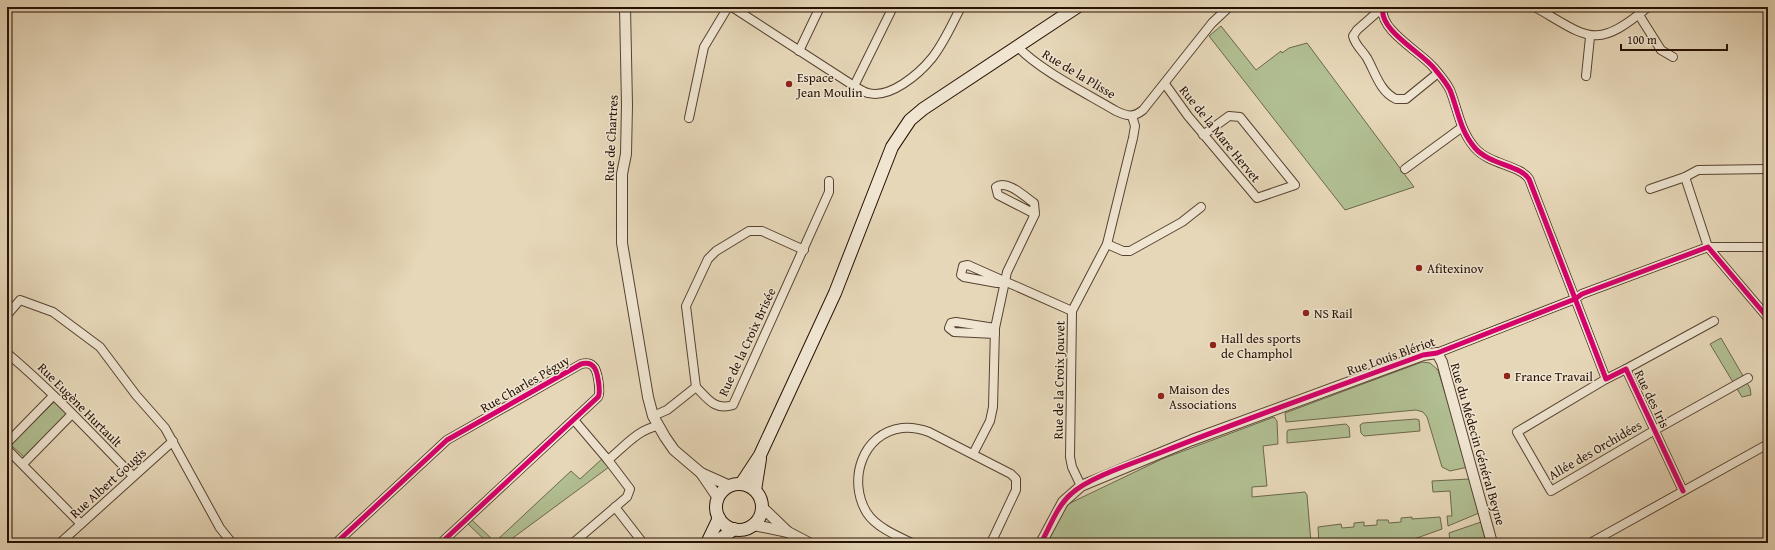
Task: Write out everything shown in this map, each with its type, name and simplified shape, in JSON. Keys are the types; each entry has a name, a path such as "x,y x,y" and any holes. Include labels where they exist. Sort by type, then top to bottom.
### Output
{"main road":[{"path":"735,485 755,490 761,498 762,508 760,518 754,525 744,529 734,529 726,525 719,518 716,508 718,498 723,491 735,485 760,455 835,293 892,147 902,131 922,109 1077,7"},
{"path":"755,490 760,455"},
{"path":"707,543 719,518"},
{"path":"715,543 734,529"}],"street":[{"name":"Rue de Chartres","path":"625,7 627,105 626,154 622,174 622,243 652,416"},
{"path":"689,118 704,47 728,7"},
{"path":"732,7 854,86 868,93 875,94 888,92 900,85 932,58 945,39 961,7"},
{"path":"799,51 820,7"},
{"path":"854,86 893,7"},
{"path":"1132,116 1143,110 1212,23 1229,7"},
{"path":"1536,7 1582,34 1590,37 1599,37 1609,34 1639,15 1648,7"},
{"path":"1383,8 1384,17 1396,35 1427,61 1449,88 1461,128 1476,149 1494,162 1519,171 1527,176 1606,380"},
{"path":"1383,8 1357,30 1353,36 1355,43 1366,57 1384,90 1396,99 1406,99 1438,73"},
{"path":"1639,15 1661,50 1673,57"},
{"path":"1586,76 1590,37"},
{"name":"Rue de la Plisse","path":"1017,46 1027,57 1116,111 1126,116 1132,116"},
{"name":"Rue de la Mare Hervet","path":"1165,84 1203,134 1257,198 1295,185 1240,116 1229,116 1203,134"},
{"name":"Rue de la Croix Jouvet","path":"1081,486 1072,467 1070,457 1072,311 1107,244 1133,138 1135,126 1132,116"},
{"path":"1405,169 1461,128"},
{"path":"1650,189 1685,177 1698,170 1768,169"},
{"path":"1685,177 1708,247 1768,318"},
{"name":"Rue de la Croix Brisée","path":"696,387 712,403 724,408 733,405 829,192 829,181"},
{"path":"973,454 990,421 994,407 995,331 1004,282 1007,272 1034,214 1034,203 1006,185 1000,184 996,187 998,194 1034,214"},
{"path":"1107,244 1123,251 1130,251 1138,248 1182,222 1201,207"},
{"path":"718,498 701,473 674,450 652,416 667,410 696,387 686,306 708,259 716,251 749,231 762,231 804,250"},
{"path":"1708,247 1768,247"},
{"name":"Rue Louis Blériot","path":"1042,543 1063,502 1081,486 1198,438 1423,355 1437,353 1574,299 1582,294 1708,247"},
{"path":"1004,282 1072,311"},
{"path":"7,315 20,300 53,312 92,339 104,351 136,395 165,428 220,528 232,543"},
{"path":"1626,369 1714,321"},
{"name":"Rue Eugène Hurtault","path":"7,353 72,414 133,476"},
{"name":"Rue du Médecin Général Beyne","path":"1437,353 1447,378 1492,543"},
{"name":"Rue Charles Péguy","path":"336,543 447,440 581,364 586,363 595,368 600,394 441,543"},
{"name":"Rue des Iris","path":"1606,380 1626,369 1683,491"},
{"path":"1655,430 1748,378"},
{"name":"Allée des Orchidées","path":"1606,380 1517,432 1551,491 1655,430"},
{"path":"7,443 53,396"},
{"path":"23,464 72,414"},
{"path":"573,543 627,497 630,489 574,420"},
{"path":"608,460 648,427 658,426"},
{"path":"909,542 878,525 867,514 859,498 856,482 859,466 873,442 888,433 902,428 917,428 929,432 1016,478 1016,490 990,543"},
{"name":"Rue Albert Gougis","path":"60,543 173,441"},
{"path":"1590,543 1768,444"},
{"path":"7,449 81,524"},
{"path":"701,473 735,485"},
{"path":"615,507 643,543"},
{"path":"762,508 788,532 806,542"},
{"path":"754,525 788,532"}],"green space":[{"path":"1221,26 1256,70 1281,51 1282,53 1289,48 1307,43 1414,187 1345,210 1209,36"},
{"path":"1721,338 1750,388 1751,395 1742,397 1710,344"},
{"path":"1422,362 1430,363 1438,370 1468,467 1450,471 1442,467 1427,417 1423,412 1416,410 1286,422 1285,413"},
{"path":"55,401 68,414 24,457 11,445"},
{"path":"1274,417 1277,421 1278,444 1263,446 1267,486 1252,487 1252,497 1305,492 1307,495 1311,543 1047,543 1066,505 1162,459"},
{"path":"1419,420 1420,431 1364,436 1361,433 1360,425 1363,423"},
{"path":"1346,424 1349,427 1350,437 1287,443 1288,430"},
{"path":"603,458 609,467 506,543 488,543 468,524 472,520 495,542 571,471 580,479"},
{"path":"1469,479 1471,481 1479,513 1448,526 1447,516 1452,516 1450,491 1433,492 1432,481"},
{"path":"1412,517 1412,519 1440,517 1442,529 1403,543 1319,543 1318,527 1341,524 1342,528 1354,527 1354,523 1364,522 1364,526 1377,525 1377,520 1388,520 1389,523 1401,522 1401,518"},
{"path":"1481,522 1486,543 1454,543 1454,541 1450,541 1449,533"}],"cycle path":[{"path":"1383,7 1383,16 1387,24 1402,40 1428,62 1447,84 1466,135 1475,148 1488,158 1525,174 1529,179 1606,379 1626,369 1683,491"},
{"path":"1041,543 1066,499 1079,488 1101,476 1194,439 1423,355 1437,353 1575,299 1582,294 1708,247 1768,318"},
{"path":"336,543 447,440 581,364 590,364 593,366 595,368 598,382 598,397 441,543"}],"place":[{"name":"Espace Jean Moulin","path":"789,84"},
{"name":"Afitexinov","path":"1419,268"},
{"name":"NS Rail","path":"1306,313"},
{"name":"Hall des sports de Champhol","path":"1213,345"},
{"name":"France Travail","path":"1507,376"},
{"name":"Maison des Associations","path":"1161,396"}]}
